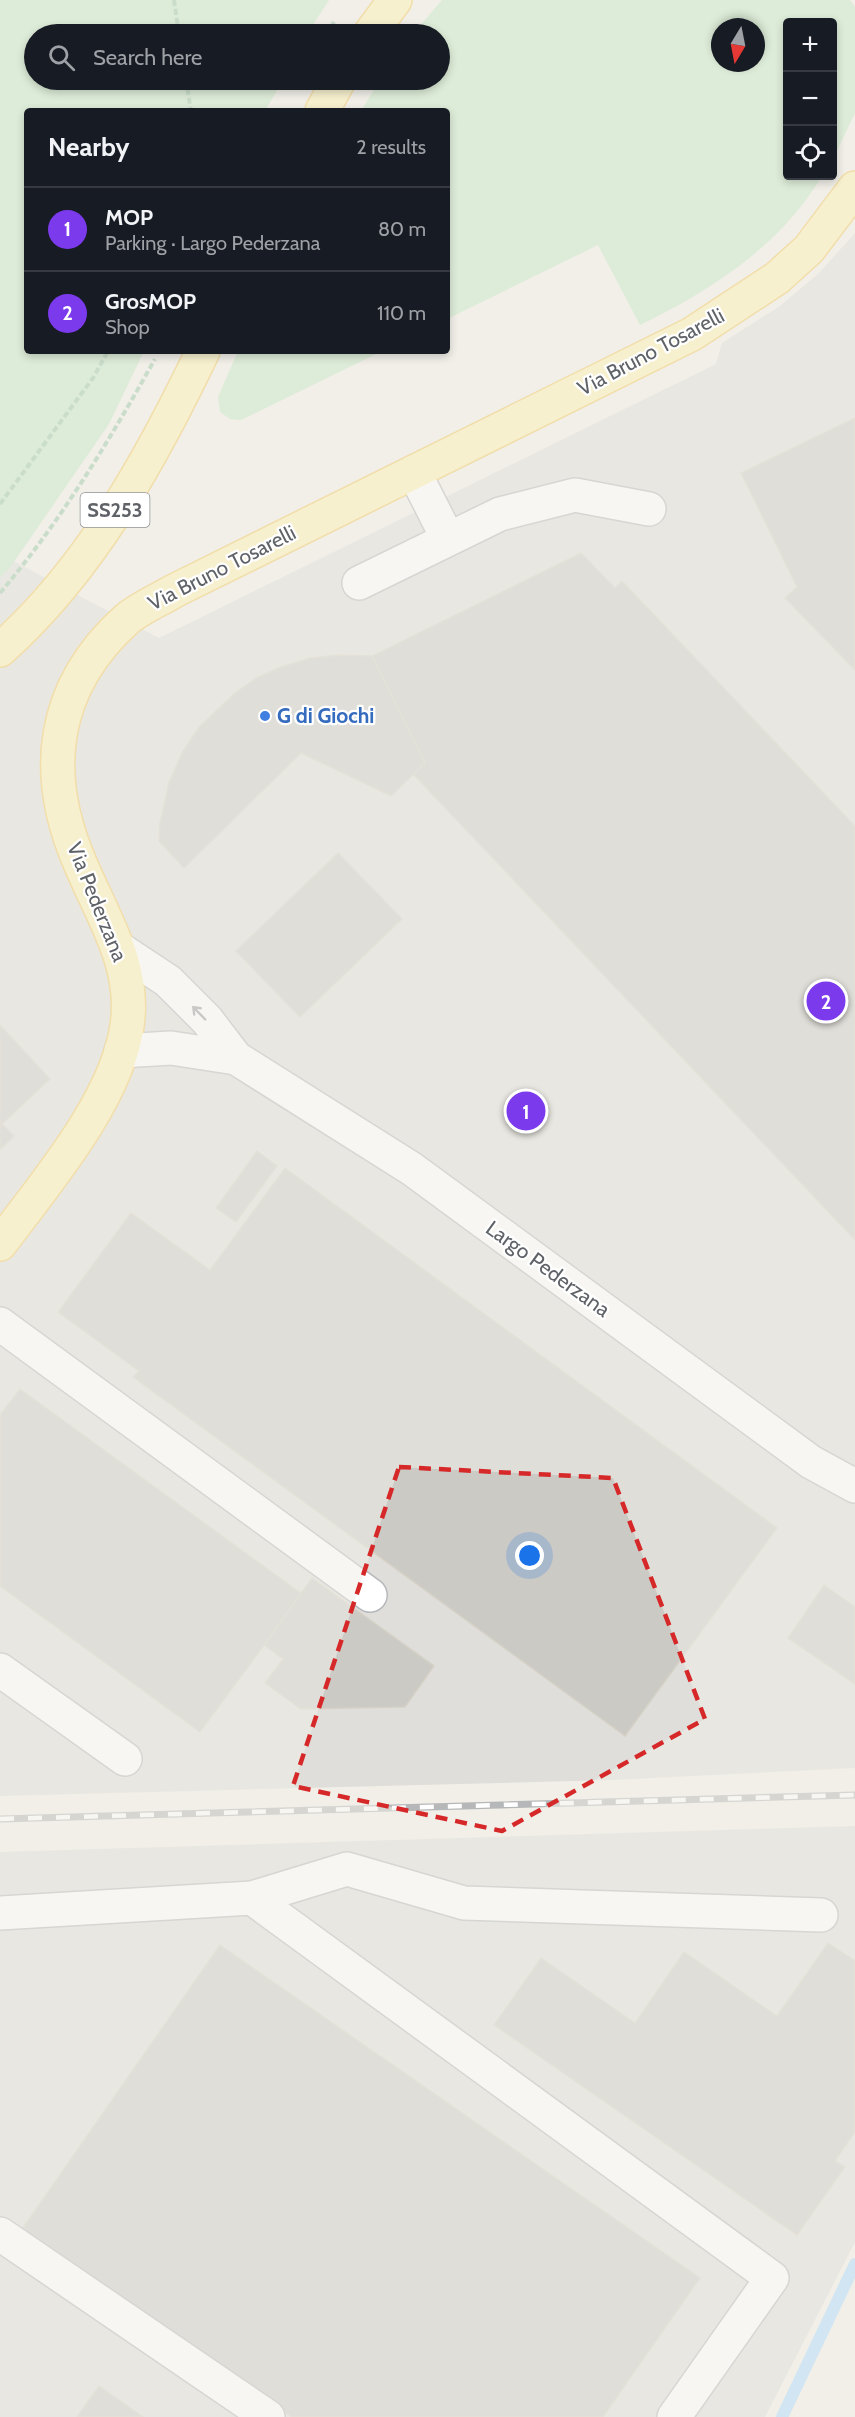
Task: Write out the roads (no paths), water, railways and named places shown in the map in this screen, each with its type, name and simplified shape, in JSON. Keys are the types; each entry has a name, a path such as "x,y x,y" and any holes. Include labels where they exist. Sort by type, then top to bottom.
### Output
{"main road":[{"path":"378,24 396,0"},
{"path":"324,108 334,90"},
{"name":"Via Bruno Tosarelli","path":"128,618 174,591 692,334 734,309 777,278 809,249 855,188"},
{"name":"SS253","path":"0,650 55,594 100,532 148,458 201,354"},
{"name":"Via Pederzana","path":"0,1244 64,1156 98,1104 121,1051 127,1027 129,999 118,948 80,864 65,824 57,787 57,763 58,734 80,677 100,649 128,618"}],"street":[{"path":"414,472 448,539"},
{"path":"359,584 500,513 575,495 649,508"},
{"name":"Largo Pederzana","path":"118,948 168,981 207,1020 236,1058 412,1169 811,1462 855,1486"},
{"name":"Largo Pederzana","path":"121,1051 171,1048 236,1058"},
{"path":"0,1324 370,1595"},
{"path":"0,1670 126,1759"},
{"path":"0,1913 252,1898 347,1869 464,1903 821,1915"},
{"path":"252,1898 772,2278 674,2417"},
{"path":"0,2234 268,2417"}],"waterway":[{"path":"782,2417 855,2264"}],"railway":[{"path":"0,1819 855,1795"}],"place":[{"name":"G di Giochi","path":"265,716"},
{"name":"GrosMOP","path":"826,1001"},
{"name":"MOP","path":"526,1111"}]}
